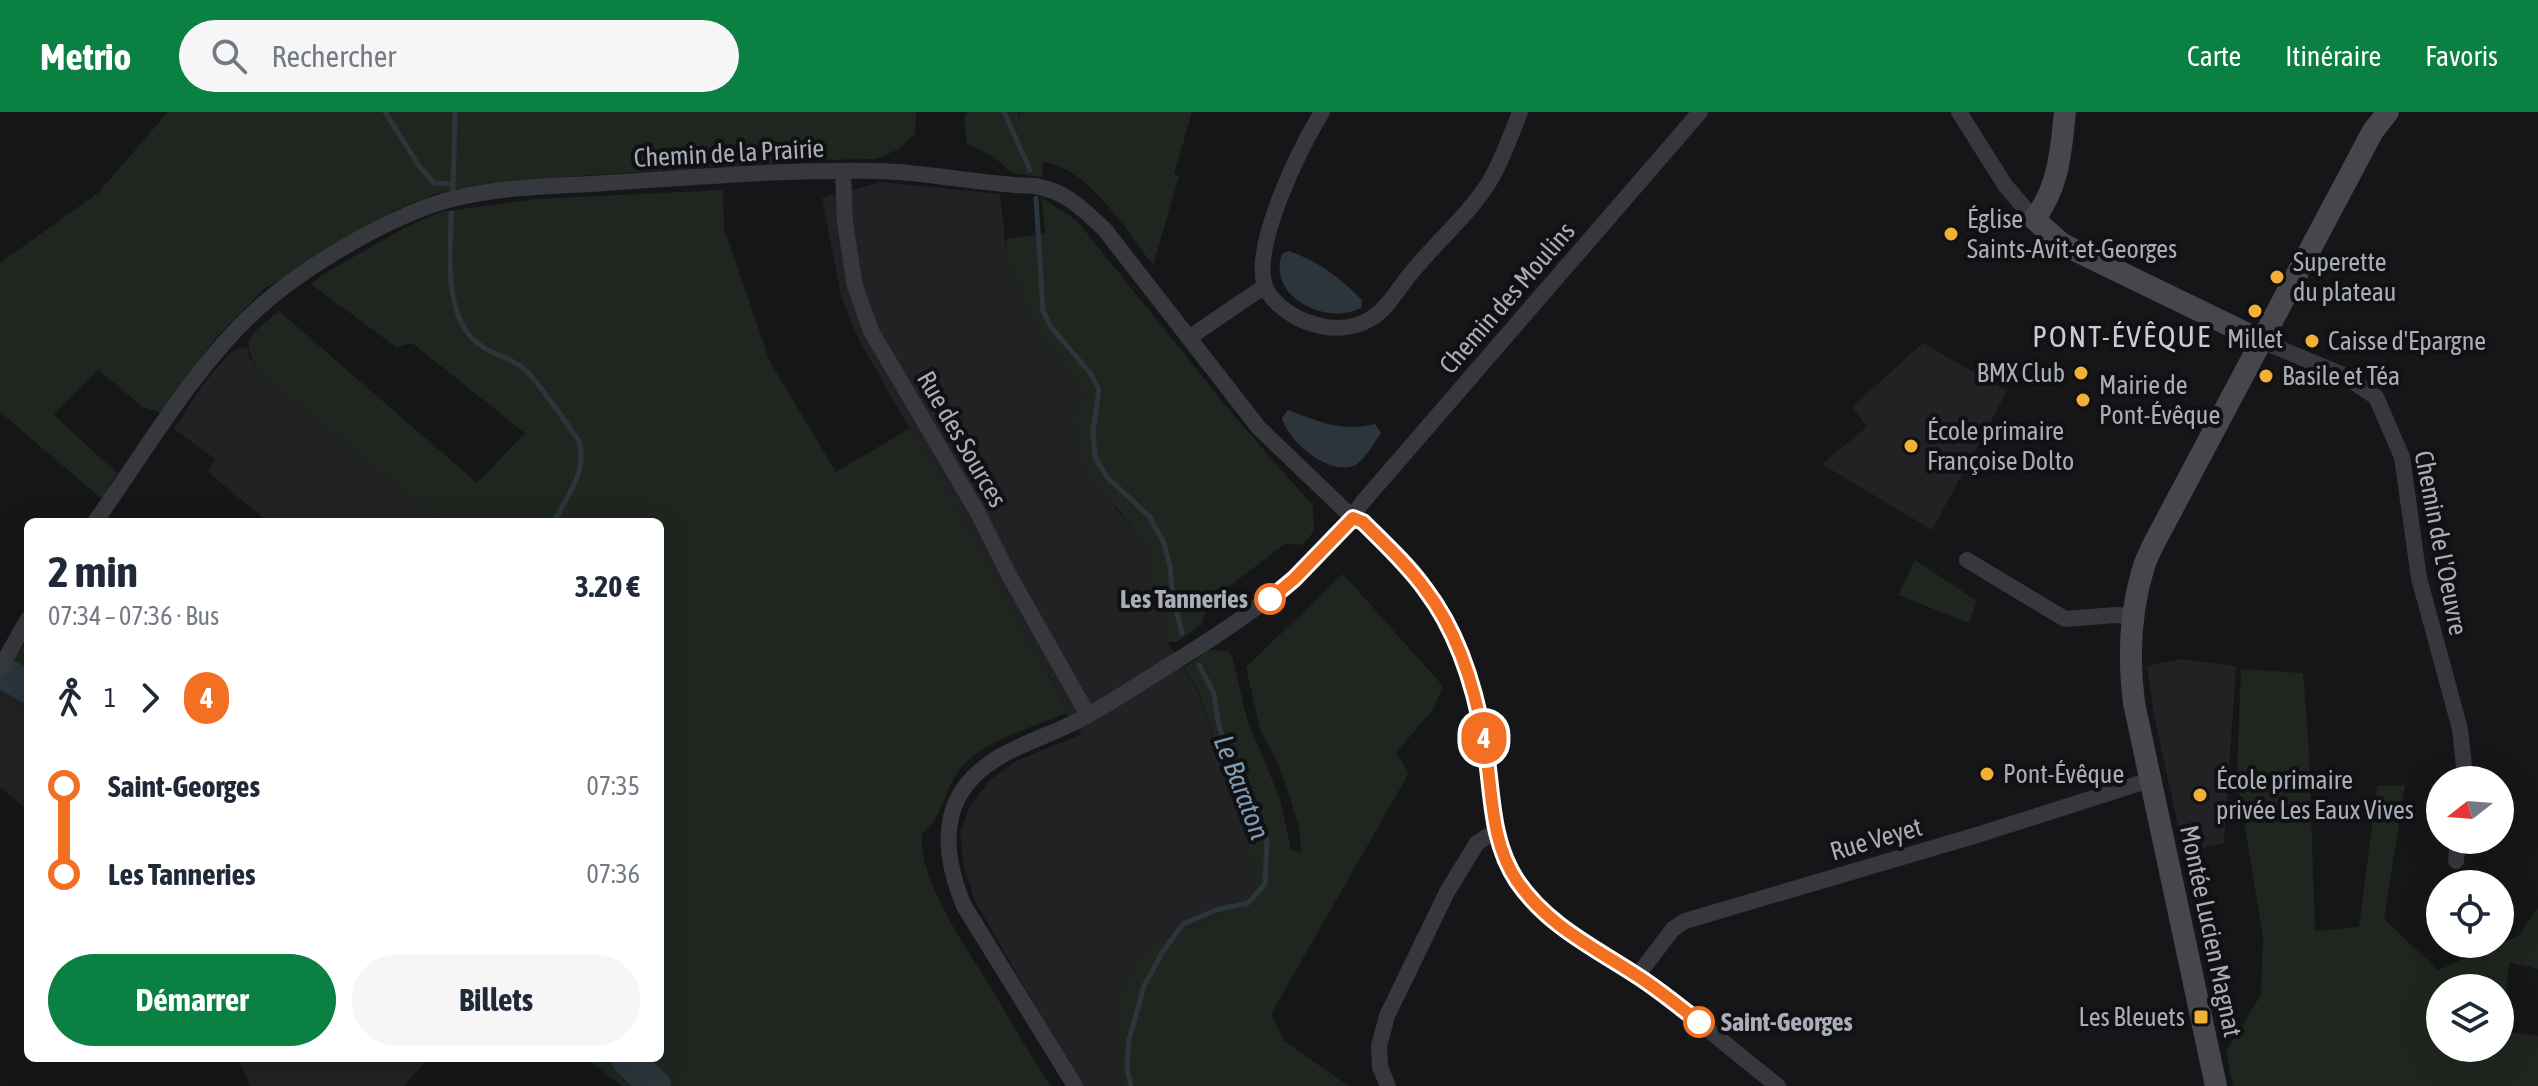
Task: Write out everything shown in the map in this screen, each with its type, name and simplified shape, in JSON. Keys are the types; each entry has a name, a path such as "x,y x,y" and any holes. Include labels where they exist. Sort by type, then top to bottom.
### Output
{"main road":[{"path":"2065,112 2059,165 2047,202 2034,219 2062,244 2262,341"},
{"name":"Montée Lucien Magnat","path":"2216,1086 2131,678 2129,658 2133,616 2145,563 2373,131 2388,112"}],"street":[{"path":"1322,112 1299,150 1287,179 1266,243 1262,271 1265,286 1278,304 1296,317 1327,329 1343,328 1372,318 1383,310 1429,252 1475,202 1502,159 1520,112"},
{"name":"Chemin des Moulins","path":"1075,1086 964,906 955,884 947,844 950,817 964,787 982,767 1004,753 1088,715 1231,627 1294,579 1353,518 1361,504 1700,112"},
{"path":"1959,112 2005,185 2034,219"},
{"name":"Chemin de la Prairie","path":"98,518 194,383 250,316 295,279 406,217 448,201 494,192 762,173 880,171 1035,186 1066,195 1105,230 1259,428 1353,518 1363,522 1424,587 1438,607 1456,642 1472,687 1482,730 1496,831 1506,862 1540,910 1637,976 1778,1086"},
{"name":"Rue des Sources","path":"843,172 845,223 855,286 871,331 978,513 1009,575 1088,715"},
{"path":"1190,337 1265,286"},
{"name":"Chemin de L'Oeuvre","path":"2262,341 2343,375 2376,397 2402,457 2419,578 2460,729 2464,766"},
{"path":"1967,560 2065,619 2133,616"},
{"path":"1,665 24,626"},
{"name":"Rue Veyet","path":"1637,976 1666,938 1685,921 2150,780"},
{"path":"1388,1086 1380,1067 1379,1046 1387,1016 1411,972 1447,892 1477,843 1496,831"},
{"path":"2456,861 2457,854"}],"shaded area":[{"path":"168,112 916,112 915,134 899,149 876,159 816,160 478,185 435,194 391,212 263,290 214,340 163,413 142,407 98,369 54,415 117,473 102,499 0,412 0,263 98,193"},
{"path":"967,112 1018,112 1018,118 1020,112 1192,112 1174,174 1179,176 1153,265 1119,219 1076,176 1043,162 1042,177 1013,173 991,155 967,144 964,117"},
{"path":"881,182 1000,194 1007,258 1039,333 1083,393 1075,415 1116,509 1145,543 1167,642 1197,690 1248,843 1254,889 1243,907 1154,942 1121,1003 1122,1086 1081,1086 975,901 964,867 960,832 969,809 988,782 1016,761 1082,734 1066,713 1063,700 858,338 841,296 822,198"},
{"path":"723,190 724,228 770,362 836,472 910,428 1063,701 1066,713 1010,735 970,759 960,769 934,820 922,834 928,874 948,917 1051,1086 622,1086 590,1062 664,1062 664,518 437,518 264,376 249,347 254,333 279,311 477,483 525,433 412,343 396,347 311,284 404,228 441,212 536,199"},
{"path":"1041,197 1077,221 1236,418 1313,506 1314,531 1303,545 1286,543 1209,602 1201,625 1177,642 1167,642 1145,543 1086,470 1075,415 1083,393 1039,333 1007,258 1006,239 1045,233"},
{"path":"1288,251 1309,259 1337,277 1362,300 1361,308 1347,313 1332,313 1303,304 1291,295 1283,283 1280,269 1282,254"},
{"name":"École primaire Françoise Dolto","path":"1923,343 2007,391 1932,530 1822,464 1867,427 1852,407"},
{"path":"247,346 249,357 264,376 437,518 263,518 208,472 215,459 174,429 205,382 231,352"},
{"path":"1288,410 1341,426 1375,424 1381,433 1357,464 1336,467 1312,456 1293,437 1282,418"},
{"path":"1915,560 1977,601 1969,623 1898,595"},
{"path":"1343,574 1443,686 1433,709 1396,753 1409,773 1271,1014 1284,1041 1349,1086 1122,1086 1121,1003 1136,964 1154,942 1243,907 1254,889 1248,843 1198,690 1184,668 1208,650 1228,651 1232,656 1247,719 1280,799 1291,850 1301,852 1299,827 1277,761 1260,730 1246,667"},
{"path":"24,645 24,707 0,693 14,658"},
{"name":"École primaire privée Les Eaux Vives","path":"2180,659 2236,666 2224,843 2184,853 2154,715 2147,666"},
{"path":"2241,669 2303,673 2315,931 2359,927 2377,786 2405,785 2384,919 2438,970 2466,958 2514,958 2514,938 2538,908 2538,969 2509,962 2508,974 2426,974 2426,1062 2514,1062 2514,1033 2538,1036 2538,1086 2233,1086 2226,1051 2261,995 2263,938 2237,777"},
{"path":"0,693 24,707 24,808 0,787"},
{"path":"239,1062 425,1062 404,1086 250,1086"}],"waterway":[{"path":"385,112 419,166 434,183 453,184"},
{"path":"453,191 455,112"},
{"name":"Le Baraton","path":"1004,112 1030,170"},
{"name":"Le Baraton","path":"1036,198 1043,311 1051,327 1091,374 1099,390 1093,431 1095,457 1107,477 1149,516 1164,543 1182,633"},
{"path":"451,213 451,279 463,326 478,344 522,367 579,441 579,472 556,518"},
{"name":"Le Baraton","path":"1131,1086 1127,1068 1129,1040 1144,986 1162,953 1183,924 1216,910 1248,903 1265,884 1267,840 1248,805 1219,727 1214,694 1199,665"},
{"path":"0,671 24,685"},
{"path":"630,1062 655,1086"},
{"path":"646,1062 647,1081"}],"bus line":[{"name":"4","path":"1270,599 1294,579 1353,518 1363,522 1424,587 1456,642 1472,687 1485,742 1498,841 1517,880 1540,910 1555,923 1663,993 1699,1022"}],"place":[{"name":"Église Saints-Avit-et-Georges","path":"1951,234"},
{"name":"Superette du plateau","path":"2277,277"},
{"name":"Millet","path":"2255,311"},
{"name":"Caisse d'Epargne","path":"2312,341"},
{"name":"BMX Club","path":"2081,373"},
{"name":"Basile et Téa","path":"2266,376"},
{"name":"Mairie de Pont-Évêque","path":"2083,400"},
{"name":"École primaire Françoise Dolto","path":"1911,446"},
{"name":"Les Tanneries","path":"1270,599"},
{"name":"Pont-Évêque","path":"1987,774"},
{"name":"École primaire privée Les Eaux Vives","path":"2200,795"},
{"name":"Les Bleuets","path":"2201,1017"},
{"name":"Saint-Georges","path":"1699,1022"}],"district":[{"name":"PONT-ÉVÊQUE","path":"2122,336"}]}
